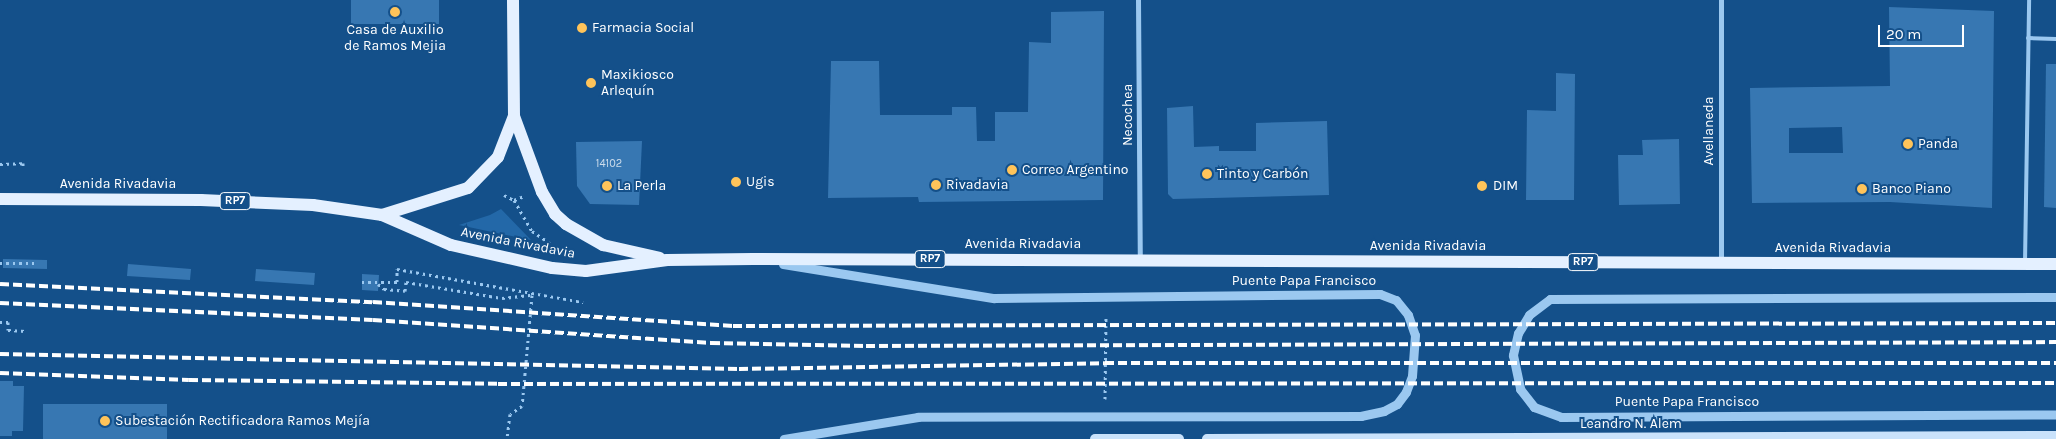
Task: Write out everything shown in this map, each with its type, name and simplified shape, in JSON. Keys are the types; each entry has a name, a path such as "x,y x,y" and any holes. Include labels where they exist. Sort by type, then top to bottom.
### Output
{"main road":[{"path":"513,0 514,116 542,192 554,214 602,245 667,260"},
{"path":"382,216 468,188 498,157 514,116"},
{"name":"Avenida Rivadavia","path":"0,199 201,200 313,205 382,216 451,246 552,268 586,271 667,260 753,259 2056,264"},
{"name":"Leandro N. Alem","path":"1207,439 2056,436"},
{"path":"1095,439 1178,439"}],"street":[{"name":"Necochea","path":"1138,0 1140,259"},
{"name":"Avellaneda","path":"1720,0 1721,262"},
{"name":"Puente Papa Francisco","path":"753,259 994,298 1380,294 1396,300 1408,315 1415,335 1412,376 1397,404 1384,411 1361,416 918,417 784,439"},
{"name":"Puente Papa Francisco","path":"2056,297 1550,299 1530,315 1518,333 1513,355 1520,389 1534,406 1561,416 2056,414"}],"lane":[{"path":"2026,264 2029,0"},
{"path":"2028,38 2056,39"}],"path":[{"path":"0,164 23,163 23,169"},
{"path":"504,195 514,200 523,197"},
{"path":"0,263 34,263"},
{"path":"378,284 383,281 397,282 397,269 532,295 583,302"},
{"path":"362,282 405,291 406,282 502,298 532,295"},
{"path":"507,439 510,414 522,406 532,295"},
{"path":"1105,403 1106,305"},
{"path":"0,322 8,322 8,330 26,331"}],"shaded area":[{"path":"501,209 531,240 459,225 490,215"}],"building":[{"name":"Casa de Auxilio de Ramos Mejia","path":"351,0 439,0 439,24 351,24"},
{"path":"1889,7 1994,11 1992,208 1890,202 1752,203 1750,88 1890,86","holes":["1842,127 1843,153 1789,153 1789,128"]},
{"path":"1104,11 1103,200 919,202 918,197 828,198 831,61 879,61 880,115 952,115 952,107 976,107 977,141 995,141 995,112 1028,112 1029,42 1051,43 1051,12"},
{"path":"2046,64 2056,64 2056,208 2044,207"},
{"path":"1556,73 1575,74 1574,200 1526,200 1527,110 1556,111"},
{"path":"1193,106 1194,147 1219,146 1219,151 1256,151 1256,123 1327,121 1329,195 1173,199 1168,194 1167,108"},
{"path":"1679,139 1680,204 1619,205 1618,155 1643,155 1642,140"},
{"path":"642,141 639,205 590,204 577,186 576,142"},
{"path":"3,259 47,260 47,269 3,268"},
{"path":"128,264 191,269 190,280 127,276"},
{"path":"256,269 315,273 314,285 255,281"},
{"path":"362,274 379,275 378,291 362,290"},
{"path":"0,381 13,381 13,386 24,386 23,431 12,431 12,436 0,436"},
{"name":"Subestación Rectificadora Ramos Mejía","path":"43,404 167,404 167,439 43,439"}],"railway":[{"path":"0,284 373,302 733,326 2056,323"},
{"path":"0,303 373,320 711,343 866,346 2056,342"},
{"path":"0,354 739,369 1105,363 2056,363"},
{"path":"0,373 189,380 498,384 2056,383"}],"place":[{"name":"Casa de Auxilio de Ramos Mejia","path":"395,12"},
{"name":"Farmacia Social","path":"582,28"},
{"name":"Maxikiosco Arlequín","path":"591,83"},
{"name":"Panda","path":"1908,144"},
{"name":"Correo Argentino","path":"1012,170"},
{"name":"Tinto y Carbón","path":"1207,174"},
{"name":"Ugis","path":"736,182"},
{"name":"Rivadavia","path":"936,185"},
{"name":"La Perla","path":"607,186"},
{"name":"DIM","path":"1482,186"},
{"name":"Banco Piano","path":"1862,189"},
{"name":"Subestación Rectificadora Ramos Mejía","path":"105,421"}]}
